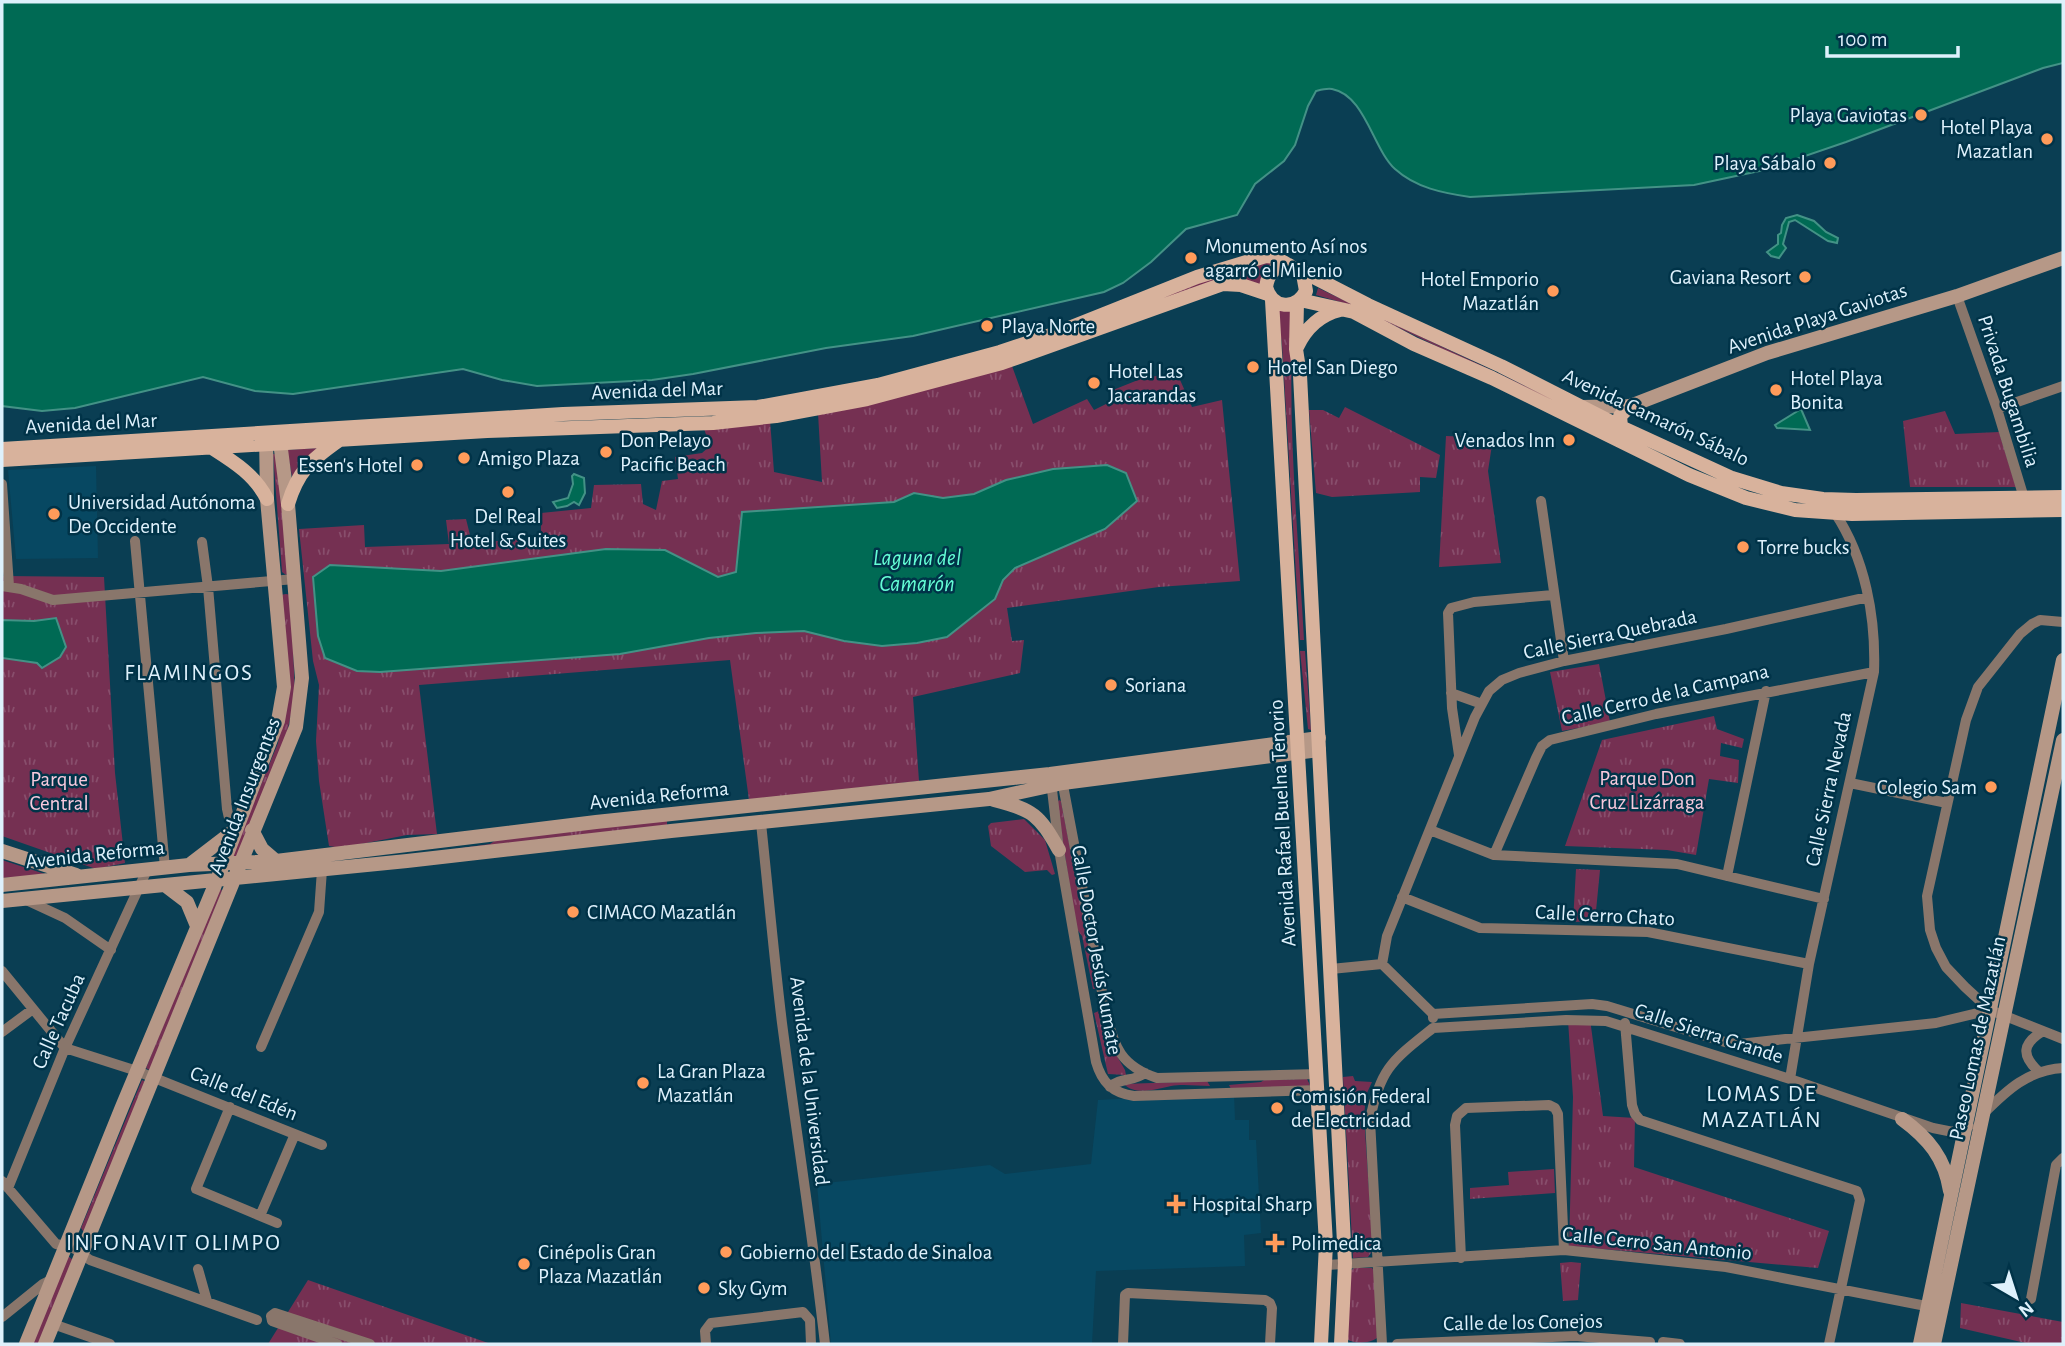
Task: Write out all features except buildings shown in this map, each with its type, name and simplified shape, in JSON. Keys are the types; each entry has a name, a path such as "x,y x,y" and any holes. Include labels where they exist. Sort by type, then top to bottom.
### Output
{"main road":[{"name":"Avenida del Mar","path":"2,449 273,438 563,414 758,407 831,395 918,376 1000,352 1237,264 1272,256 1294,268"},
{"name":"Avenida Playa Gaviotas","path":"1578,413 1630,406 1767,354 1957,296 2063,258"},
{"path":"1294,268 1303,274 1307,285 1298,301 1284,305 1270,297 1267,280 1275,269 1294,268"},
{"name":"Avenida Camarón Sábalo","path":"1294,268 1501,366 1689,475 1746,498 1795,510 1835,513 2063,510"},
{"name":"Avenida del Mar","path":"2,460 212,448 273,438 339,441 487,431 713,423 776,416 867,399 1002,363 1223,284 1241,285 1270,297"},
{"name":"Avenida Rafael Buelna Tenorio","path":"1270,297 1319,1090 1327,1265 1321,1344"},
{"name":"Avenida Camarón Sábalo","path":"1298,301 1354,312 1414,344 1492,378 1578,413 1621,427 1732,478 1781,493 1856,500 2063,497"},
{"name":"Avenida Rafael Buelna Tenorio","path":"1298,301 1296,349 1300,375 1345,1263 1341,1344"},
{"path":"1296,349 1302,336 1315,322 1325,314 1342,309"},
{"path":"1621,427 1620,416 1630,406"},
{"name":"Avenida Insurgentes","path":"26,1344 136,1071 217,880 274,734 284,695 267,499 273,438"},
{"name":"Avenida Insurgentes","path":"45,1344 235,879 252,830 289,745 299,711 302,678 288,503 273,438"},
{"path":"288,503 297,478 303,470 339,441"},
{"path":"212,448 247,472 261,487 267,499"},
{"name":"Paseo Lomas de Mazatlán","path":"1934,1344 1982,1116 1997,1012 2063,660"},
{"name":"Paseo Lomas de Mazatlán","path":"1920,1344 1966,1129 2063,740"},
{"name":"Avenida Reforma","path":"2,885 189,865 276,861 596,822 1056,779 1319,744"},
{"name":"Avenida Reforma","path":"2,901 989,799 1056,779"},
{"path":"989,799 1021,807 1034,814 1047,829 1059,850"},
{"path":"189,865 237,827"},
{"path":"252,830 262,849 276,861"},
{"path":"435,841 437,857"},
{"path":"2,850 81,877"},
{"path":"349,867 350,851"},
{"path":"166,886 187,902 197,926"},
{"path":"1902,1119 1925,1138 1939,1156 1946,1173 1951,1199"}],"street":[{"name":"Privada Bugambilia","path":"1957,296 1997,409 2024,498"},
{"path":"1997,409 2063,386"},
{"path":"2,484 5,586 53,600 295,579"},
{"path":"1541,501 1564,661"},
{"name":"Calle Sierra Nevada","path":"1790,1079 1809,964 1874,671 1875,645 1868,597 1855,548 1835,513"},
{"path":"135,541 165,868"},
{"path":"202,542 227,809 229,818 237,827"},
{"path":"1459,755 1451,693 1448,613 1451,608 1474,602 1553,595"},
{"name":"Calle Sierra Quebrada","path":"1382,964 1387,936 1459,755 1489,691 1502,680 1564,661 1868,597"},
{"path":"2063,622 2040,620 2032,624 2020,634 1978,687 1966,720 1927,896 1930,930 1936,948 1946,967 1965,987 1997,1012 2063,1039"},
{"name":"Calle Cerro de la Campana","path":"1494,855 1536,758 1542,746 1550,740 1656,714 1874,671"},
{"path":"1727,876 1766,691"},
{"path":"1451,693 1482,704"},
{"name":"Calle Doctor Jesús Kumate","path":"1056,779 1059,850 1096,1062 1104,1081 1118,1092 1135,1096 1319,1090"},
{"name":"Calle Doctor Jesús Kumate","path":"1056,779 1114,1043 1123,1057 1157,1078 1318,1074"},
{"path":"1850,783 1947,803"},
{"name":"Avenida de la Universidad","path":"761,823 782,1020 807,1213 816,1260 825,1344"},
{"path":"1430,830 1494,855 1677,864 1824,900"},
{"name":"Calle Tacuba","path":"5,1185 147,870"},
{"path":"261,1047 319,912 322,870"},
{"name":"Calle Cerro Chato","path":"1402,897 1480,928 1648,932 1809,964"},
{"path":"24,899 65,918 111,950"},
{"path":"1331,969 1382,964 1433,1014 1433,1028 1396,1057 1384,1072 1375,1092 1370,1120 1382,1344"},
{"path":"3,974 65,1048 152,1077"},
{"path":"1084,996 1102,992"},
{"name":"Calle Sierra Grande","path":"1433,1014 1592,1004 1739,1044 1936,1023 1997,1012"},
{"path":"2,1032 33,1009"},
{"path":"1625,1012 1632,1105 1634,1114 1640,1120 1857,1191 1860,1200 1844,1289 1829,1344"},
{"name":"Calle Sierra Grande","path":"1433,1028 1592,1019 1626,1027 1790,1079 1902,1119 1953,1132 1966,1129"},
{"path":"2039,1072 2027,1058 2026,1052 2032,1038 2043,1031"},
{"path":"1966,1129 2011,1086 2039,1072 2063,1068"},
{"path":"1110,1087 1115,1082 1138,1078 1145,1073"},
{"name":"Calle del Edén","path":"152,1077 321,1144"},
{"path":"1461,1258 1455,1125 1457,1116 1466,1108 1549,1105 1555,1108 1558,1114 1564,1250"},
{"path":"230,1107 196,1189 277,1223"},
{"path":"260,1216 295,1134"},
{"path":"2031,1299 2056,1165 2063,1158"},
{"path":"5,1185 56,1244 67,1245 90,1261 257,1320"},
{"name":"Calle Cerro San Antonio","path":"1327,1265 1564,1250 1726,1266 1926,1306"},
{"path":"198,1269 207,1301"},
{"path":"2,1317 54,1278"},
{"path":"1124,1344 1125,1295 1128,1293 1265,1300 1272,1308 1270,1344"},
{"path":"706,1344 705,1331 711,1323 803,1312 810,1320 811,1344"},
{"path":"337,1344 273,1317 370,1344"},
{"path":"53,1324 110,1344"},
{"name":"Calle de los Conejos","path":"1397,1344 1575,1336 1650,1342"},
{"path":"1663,1342 1679,1344"}],"shaded area":[{"name":"Universidad Autónoma De Occidente","path":"96,466 98,558 16,559 8,470"},
{"path":"1234,1093 1235,1120 1249,1120 1249,1140 1256,1140 1261,1233 1244,1235 1245,1266 1096,1271 1092,1344 831,1344 817,1184 990,1165 1005,1174 1091,1164 1098,1100"}],"green space":[{"path":"1277,260 1260,285 1247,281 1140,310 1188,285"},
{"path":"1318,288 1559,402 1556,404 1354,306 1316,295"},
{"path":"1294,306 1292,431 1304,640 1300,640 1282,345 1277,307"},
{"path":"1012,366 1033,424 1087,399 1094,410 1116,399 1113,390 1143,378 1177,373 1192,407 1222,400 1240,581 1159,587 1007,608 1012,641 1024,640 1020,673 913,697 919,781 749,800 730,660 419,685 437,834 407,835 341,848 329,846 316,741 319,685 313,661 299,529 364,525 365,547 449,544 446,520 466,519 472,543 533,538 541,535 541,513 591,508 594,485 641,484 643,504 656,510 662,481 678,479 675,457 702,453 710,446 703,426 770,420 774,472 822,482 818,413"},
{"path":"1345,407 1440,455 1436,478 1420,477 1420,492 1332,497 1316,493 1309,410 1323,410 1339,418"},
{"path":"1945,411 1955,434 1999,432 2016,487 1910,487 1903,421"},
{"path":"1446,436 1493,438 1488,471 1501,563 1439,567"},
{"path":"317,448 296,477 292,476 287,450"},
{"path":"273,454 279,455 290,571 286,575 282,572"},
{"name":"Parque Central","path":"2,576 104,577 115,773 125,863 96,869 2,836"},
{"path":"280,595 291,595 295,697 285,741 237,863 229,863 278,743 287,699"},
{"path":"1300,651 1305,651 1311,730 1308,729"},
{"path":"1599,664 1610,722 1562,731 1550,672"},
{"name":"Parque Don Cruz Lizárraga","path":"1714,716 1717,729 1744,739 1742,748 1721,743 1720,756 1739,760 1738,783 1709,779 1696,855 1667,850 1565,846 1602,740"},
{"path":"1059,800 1097,989 1093,989 1082,936 1076,928 1057,803"},
{"path":"667,819 667,825 448,850 490,844 496,840"},
{"path":"1024,819 1045,840 1055,874 1052,875 1047,870 1025,872 991,846 988,826 991,823"},
{"path":"2,860 48,875 2,878"},
{"path":"1576,869 1600,870 1595,921 1573,922"},
{"path":"219,886 222,891 151,1071 146,1068"},
{"path":"1099,1011 1104,1014 1114,1051 1126,1075 1108,1074 1094,1013"},
{"path":"1590,1019 1603,1116 1635,1118 1634,1167 1829,1231 1818,1268 1569,1246 1573,1097 1568,1020"},
{"path":"1353,1076 1355,1081 1372,1082 1366,1095 1364,1116 1373,1250 1368,1257 1353,1258 1343,1077"},
{"path":"1307,1079 1310,1085 1308,1086 1231,1089 1229,1085 1264,1080"},
{"path":"142,1080 146,1082 83,1231 81,1228"},
{"path":"1207,1081 1210,1086 1176,1085 1146,1091 1134,1090 1124,1084"},
{"path":"1554,1169 1555,1193 1470,1199 1470,1188 1509,1185 1508,1172"},
{"path":"68,1256 73,1260 39,1344 31,1344"},
{"path":"1560,1263 1581,1263 1578,1300 1563,1301"},
{"path":"1354,1268 1372,1268 1376,1274 1377,1338 1367,1342 1358,1343 1347,1339 1349,1272"},
{"path":"308,1280 491,1344 268,1344"},
{"path":"1961,1303 2063,1322 2063,1344 2030,1344 1960,1328"}],"water":[{"path":"2,2 2063,2 2063,63 1764,170 1694,185 1470,197 1430,189 1403,175 1387,160 1353,101 1343,93 1324,89 1316,91 1295,145 1284,161 1255,184 1237,215 1186,229 1151,262 1123,283 1104,292 913,336 826,348 652,380 537,386 463,369 293,394 255,391 203,377 75,408 42,411 2,406"},
{"path":"1797,215 1814,221 1838,238 1837,243 1828,241 1795,220 1789,222 1783,244 1786,248 1779,258 1771,256 1767,252 1778,244 1778,235 1786,218"},
{"path":"1801,409 1810,430 1777,428 1775,425"},
{"name":"Laguna del Camarón","path":"1107,465 1126,473 1137,501 1105,529 1015,568 1003,580 995,599 947,637 882,646 844,641 804,631 756,633 709,638 620,654 380,672 357,671 325,658 318,636 313,577 330,565 441,571 606,549 665,550 718,577 736,572 742,512 894,502 914,493 943,498 974,494 1006,480 1053,469"},
{"path":"574,474 584,478 585,493 579,505 574,502 557,508 553,502 568,498"},
{"path":"56,618 66,647 60,657 42,668 37,663 2,658 2,620 34,621"}],"place":[{"name":"Playa Gaviotas","path":"1921,115"},
{"name":"Hotel Playa Mazatlan","path":"2047,139"},
{"name":"Playa Sábalo","path":"1830,163"},
{"name":"Monumento Así nos agarró el Milenio","path":"1191,258"},
{"name":"Gaviana Resort","path":"1805,277"},
{"name":"Hotel Emporio Mazatlán","path":"1553,291"},
{"name":"Playa Norte","path":"987,326"},
{"name":"Hotel San Diego","path":"1253,367"},
{"name":"Hotel Las Jacarandas","path":"1094,383"},
{"name":"Hotel Playa Bonita","path":"1776,390"},
{"name":"Venados Inn","path":"1569,440"},
{"name":"Don Pelayo Pacific Beach","path":"606,452"},
{"name":"Amigo Plaza","path":"464,458"},
{"name":"Essen's Hotel","path":"417,465"},
{"name":"Del Real Hotel & Suites","path":"508,492"},
{"name":"Universidad Autónoma De Occidente","path":"54,514"},
{"name":"Torre bucks","path":"1743,547"},
{"name":"Soriana","path":"1111,685"},
{"name":"Colegio Sam","path":"1991,787"},
{"name":"CIMACO Mazatlán","path":"573,912"},
{"name":"La Gran Plaza Mazatlán","path":"643,1083"},
{"name":"Comisión Federal de Electricidad","path":"1277,1108"},
{"name":"Hospital Sharp","path":"1176,1204"},
{"name":"Polimedica","path":"1275,1243"},
{"name":"Gobierno del Estado de Sinaloa","path":"726,1252"},
{"name":"Cinépolis Gran Plaza Mazatlán","path":"524,1264"},
{"name":"Sky Gym","path":"704,1288"}],"district":[{"name":"FLAMINGOS","path":"189,672"},
{"name":"LOMAS DE MAZATLÁN","path":"1762,1106"},
{"name":"INFONAVIT OLIMPO","path":"174,1242"}]}
